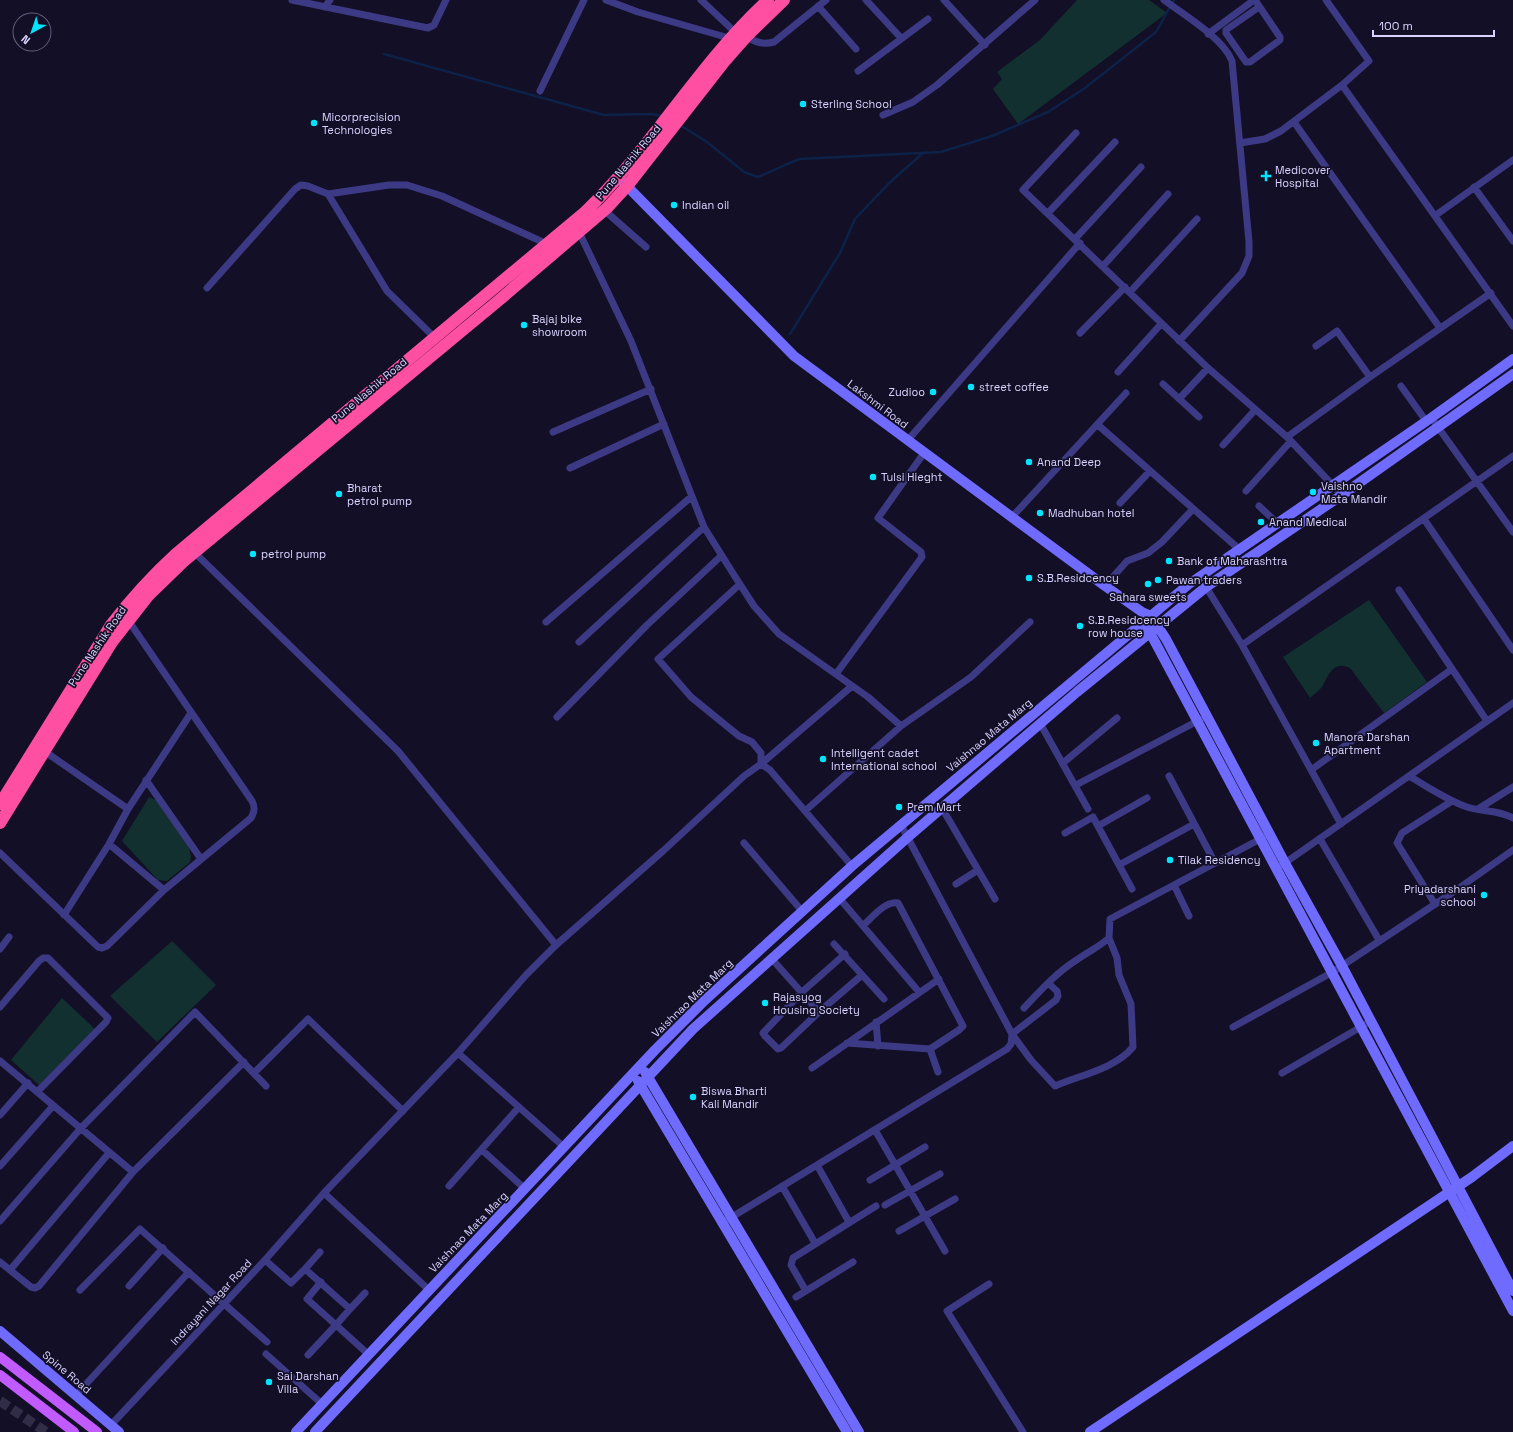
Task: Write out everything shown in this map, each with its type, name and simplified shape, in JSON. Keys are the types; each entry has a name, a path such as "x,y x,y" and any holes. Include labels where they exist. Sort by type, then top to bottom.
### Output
{"highway":[{"name":"Pune Nashik Road","path":"0,823 96,667 128,620 148,596 195,553 604,210 732,35 768,0"},
{"name":"Pune Nashik Road","path":"0,804 111,625 132,598 155,573 585,212 623,182 746,37 784,0"}],"main road":[{"name":"Lakshmi Road","path":"623,182 794,356 1145,617"},
{"name":"Vaishnao Mata Marg","path":"296,1432 368,1354 565,1148 633,1073 704,1001 852,866 1145,617 1277,522 1429,420 1513,359"},
{"path":"315,1432 694,1029 771,958 840,899 908,837 1158,625 1206,587 1342,495 1513,374"},
{"path":"1145,617 1158,625 1202,718 1281,866 1331,973 1360,1027 1513,1291"},
{"path":"1145,617 1150,632 1202,718"},
{"path":"1281,866 1342,966 1371,1021 1513,1311"},
{"path":"641,1065 860,1432"},
{"path":"633,1073 847,1432"},
{"path":"1090,1432 1189,1368 1453,1189 1513,1146"},
{"name":"Spine Road","path":"0,1331 115,1429"},
{"path":"0,1357 97,1432"},
{"path":"0,1375 74,1432"},
{"path":"324,1402 337,1408"}],"street":[{"path":"292,0 428,28 434,25 446,0"},
{"path":"325,7 330,0"},
{"path":"540,91 584,0"},
{"path":"701,0 732,35"},
{"path":"746,37 757,43 768,44 774,42 826,0"},
{"path":"866,0 901,38"},
{"path":"944,0 985,45"},
{"path":"883,116 913,102 931,90 985,45 1034,0"},
{"path":"1164,0 1224,47 1232,60 1249,242 1247,264 1242,273 1179,341"},
{"path":"1208,34 1254,0 1259,7 1280,37 1280,40 1250,62 1246,62 1226,33 1226,30 1259,7"},
{"path":"1240,143 1265,139 1294,122 1369,61 1326,0"},
{"path":"609,1 638,12 732,35"},
{"path":"818,6 856,49"},
{"path":"858,71 928,19"},
{"path":"1342,84 1513,326"},
{"path":"1294,122 1440,328"},
{"path":"1076,133 1023,190 1179,341 1289,439 1342,495"},
{"path":"1048,213 1115,142"},
{"path":"1436,215 1513,160"},
{"path":"907,441 1142,167"},
{"path":"207,288 300,185 308,186 328,194 389,185 407,185 442,196 547,244"},
{"path":"1474,188 1513,241"},
{"path":"328,194 387,291 435,338"},
{"path":"1103,266 1168,194"},
{"path":"604,210 646,247"},
{"path":"1080,333 1127,290 1197,219"},
{"path":"579,232 615,305 651,389 691,497 704,527 721,556 754,606 779,634 852,686 901,726"},
{"path":"1246,491 1289,439 1370,377 1491,293"},
{"path":"1118,372 1161,324"},
{"path":"1316,346 1337,331 1370,377"},
{"path":"1179,399 1208,368"},
{"path":"1163,384 1199,417"},
{"path":"1401,386 1429,420 1438,428 1513,532"},
{"path":"553,432 651,389"},
{"path":"1012,517 1126,393"},
{"path":"1223,445 1255,410"},
{"path":"570,468 664,424"},
{"path":"1098,425 1239,549"},
{"path":"836,674 922,557 921,552 878,518 924,453"},
{"path":"1242,645 1513,456"},
{"path":"1120,503 1150,471"},
{"path":"546,622 691,497"},
{"path":"1259,506 1277,522"},
{"path":"1105,586 1127,561 1148,553 1158,546 1193,509"},
{"path":"1424,519 1513,650"},
{"path":"579,642 704,527"},
{"path":"195,553 398,751 556,945"},
{"path":"557,717 647,625 721,556"},
{"path":"740,584 658,660 691,697 739,736 752,742 761,753 761,764 770,770 852,866"},
{"path":"1206,587 1242,645 1342,824"},
{"path":"1399,590 1488,722"},
{"path":"0,853 98,947 102,948 107,946 164,890 251,818 254,813 255,807 128,620"},
{"path":"805,811 901,726 971,677 1030,622"},
{"path":"1311,770 1452,669"},
{"name":"Indrayani Nagar Road","path":"115,1429 224,1304 324,1193 458,1052 526,975 556,945 663,851 744,776 761,764 852,686"},
{"path":"1281,866 1409,776 1512,707"},
{"path":"64,915 109,844 146,780 191,713"},
{"path":"1063,763 1117,718"},
{"path":"1076,785 1202,718"},
{"path":"1041,725 1076,785 1088,809"},
{"path":"44,751 128,809"},
{"path":"1169,776 1216,863"},
{"path":"1409,776 1452,801 1513,818"},
{"path":"146,780 201,859"},
{"path":"1478,809 1513,787"},
{"path":"1098,826 1147,798"},
{"path":"1435,904 1398,843 1402,833 1452,801"},
{"path":"942,808 995,899"},
{"path":"1066,832 1093,817 1132,889"},
{"path":"1119,865 1194,824"},
{"path":"901,825 1012,1034 1031,1060 1055,1086 1100,1069 1126,1056 1133,1047 1131,1004 1119,975 1117,958 1109,938 1110,919 1265,836"},
{"path":"1320,839 1379,940"},
{"path":"744,843 802,911"},
{"path":"109,844 164,890"},
{"path":"1233,1027 1331,973 1513,850"},
{"path":"956,884 978,870"},
{"path":"1174,885 1189,916"},
{"path":"840,899 919,992"},
{"path":"847,1043 930,1049 963,1026 898,903 893,901 888,904 863,926"},
{"path":"0,949 10,937"},
{"path":"1024,1008 1048,983 1078,959 1100,946 1109,938"},
{"path":"834,944 845,954 884,999"},
{"path":"845,954 802,992 763,1033 765,1036 775,1047 778,1049 781,1048 819,1012 862,975"},
{"path":"0,1007 39,961 43,958 48,958 108,1018 106,1022 37,1092"},
{"path":"771,958 819,1012"},
{"path":"812,1068 939,979"},
{"path":"722,1223 1007,1050 1011,1044 1012,1034 1056,1000 1058,996 1057,991 1048,983"},
{"path":"0,1221 81,1128 195,1012 266,1086"},
{"path":"254,1073 308,1019 403,1111"},
{"path":"1282,1073 1371,1021"},
{"path":"876,1022 878,1046"},
{"path":"930,1049 938,1072"},
{"path":"458,1052 565,1148"},
{"path":"0,1060 133,1172"},
{"path":"0,1262 31,1287 35,1288 39,1286 133,1172 244,1062"},
{"path":"0,1115 28,1084"},
{"path":"0,1166 53,1106"},
{"path":"449,1186 519,1107"},
{"path":"875,1130 945,1251"},
{"path":"870,1180 925,1147"},
{"path":"482,1150 525,1190"},
{"path":"10,1270 109,1153"},
{"path":"817,1165 849,1222"},
{"path":"885,1205 911,1192 940,1174"},
{"path":"782,1186 815,1243"},
{"path":"324,1193 429,1290"},
{"path":"899,1231 955,1199"},
{"path":"806,1291 791,1261 793,1258 876,1206"},
{"path":"80,1290 140,1229 267,1342"},
{"path":"129,1286 163,1248"},
{"path":"265,1260 291,1283 320,1252"},
{"path":"796,1296 854,1262"},
{"path":"305,1269 350,1309"},
{"path":"76,1395 189,1272"},
{"path":"321,1282 307,1299 368,1354"},
{"path":"989,1284 947,1310 1023,1432"},
{"path":"308,1355 365,1292"},
{"path":"266,1354 324,1402"}],"green space":[{"path":"1077,0 1149,0 1167,13 1018,124 993,89 1002,79 997,72 1040,40"},
{"path":"1369,600 1427,682 1384,713 1350,668 1339,666 1332,670 1322,687 1310,698 1283,657"},
{"path":"149,797 156,800 189,847 191,857 190,862 167,881 158,880 122,841"},
{"path":"172,941 216,985 157,1042 110,996"},
{"path":"62,998 95,1029 39,1085 11,1060"}],"waterway":[{"path":"680,125 707,142 744,172 758,177 799,159 941,152 992,136 1048,112 1085,88 1156,32 1174,0"},
{"path":"384,54 604,115 651,114 663,116"},
{"path":"790,334 840,253 855,219 889,183 923,153"}],"tunnel":[{"path":"0,1401 46,1432"}],"place":[{"name":"Sterling School","path":"803,104"},
{"name":"Micorprecision Technologies","path":"314,123"},
{"name":"Medicover Hospital","path":"1266,176"},
{"name":"Indian oil","path":"674,205"},
{"name":"Bajaj bike showroom","path":"524,325"},
{"name":"street coffee","path":"971,387"},
{"name":"Zudioo","path":"933,392"},
{"name":"Anand Deep","path":"1029,462"},
{"name":"Tulsi Hieght","path":"873,477"},
{"name":"Vaishno Mata Mandir","path":"1313,492"},
{"name":"Bharat petrol pump","path":"339,494"},
{"name":"Madhuban hotel","path":"1040,513"},
{"name":"Anand Medical","path":"1261,522"},
{"name":"petrol pump","path":"253,554"},
{"name":"Bank of Maharashtra","path":"1169,561"},
{"name":"S.B.Residcency","path":"1029,578"},
{"name":"Pawan traders","path":"1158,580"},
{"name":"Sahara sweets","path":"1148,584"},
{"name":"S.B.Residcency row house","path":"1080,626"},
{"name":"Manora Darshan Apartment","path":"1316,743"},
{"name":"Intelligent cadet International school","path":"823,759"},
{"name":"Prem Mart","path":"899,807"},
{"name":"Tilak Residency","path":"1170,860"},
{"name":"Priyadarshani school","path":"1484,895"},
{"name":"Rajasyog Housing Society","path":"765,1003"},
{"name":"Biswa Bharti Kali Mandir","path":"693,1097"},
{"name":"Sai Darshan Villa","path":"269,1382"}]}
